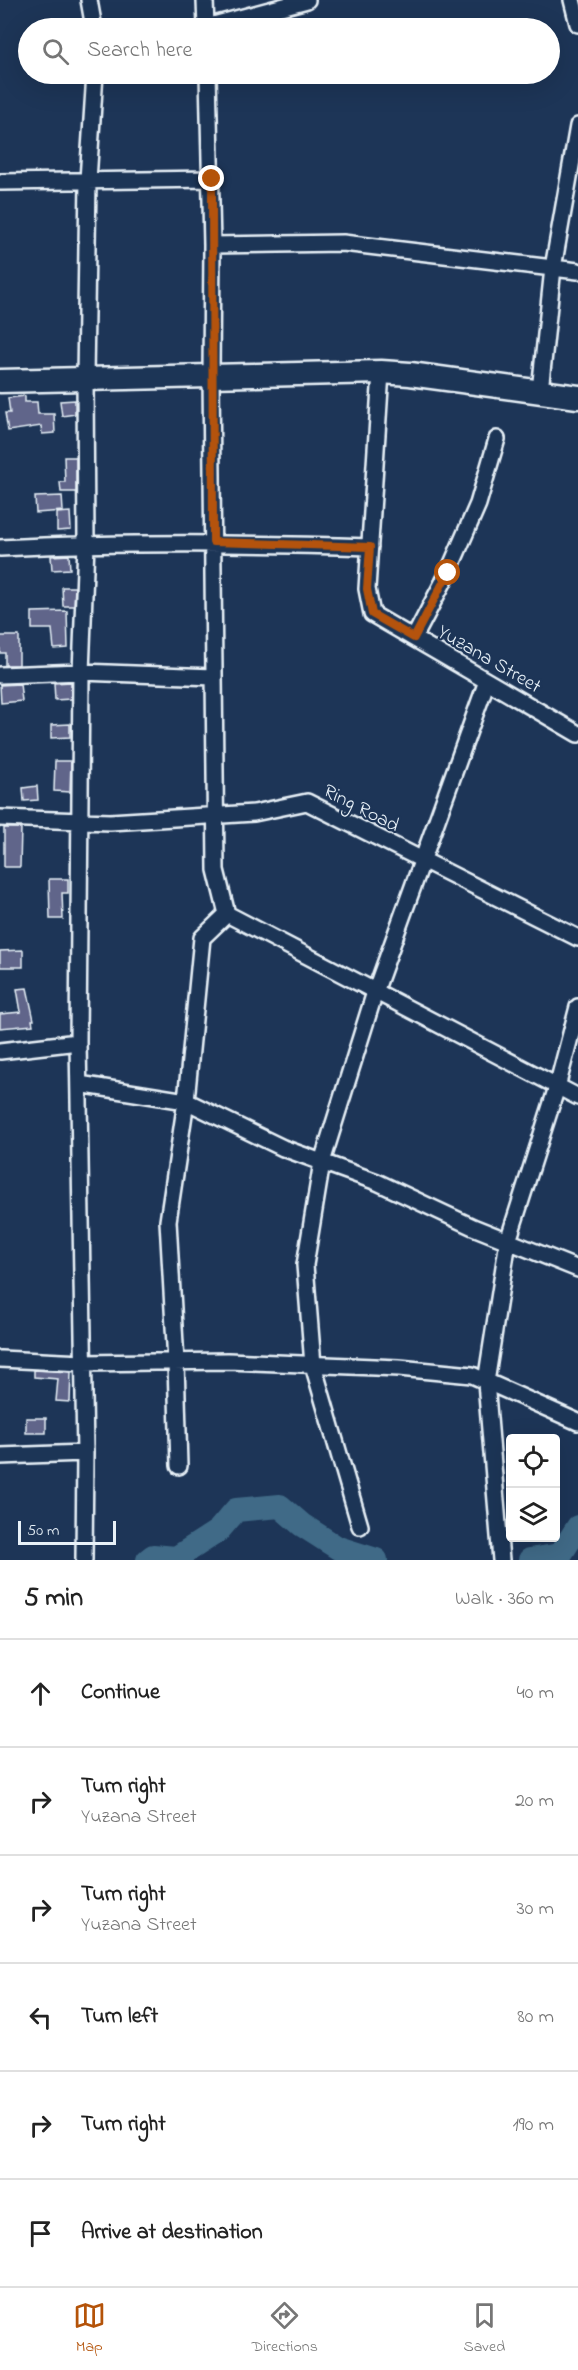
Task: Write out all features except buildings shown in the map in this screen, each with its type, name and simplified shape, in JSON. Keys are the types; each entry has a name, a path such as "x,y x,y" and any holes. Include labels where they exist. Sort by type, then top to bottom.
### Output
{"highway":[{"path":"0,381 381,372 578,397"}],"street":[{"path":"89,0 92,18"},
{"path":"205,0 206,18"},
{"path":"242,18 307,0"},
{"path":"572,0 578,24"},
{"path":"84,1560 85,1453 78,1042 81,672 86,544 85,378 88,180 94,84"},
{"path":"208,84 213,245 211,376 216,870 227,914 578,1097"},
{"path":"540,391 553,268 578,126"},
{"path":"0,182 212,179"},
{"path":"213,245 343,243 578,271"},
{"name":"Yuzana Street","path":"381,372 367,589 372,614 578,734"},
{"path":"414,638 448,573 478,504 497,439"},
{"path":"0,548 213,542 370,547"},
{"path":"0,675 81,672 214,677"},
{"path":"360,1526 313,1365 305,1266 322,1162 375,992 487,681"},
{"name":"Ring Road","path":"0,818 110,822 254,813 307,802 578,938"},
{"path":"179,1466 168,1221 186,1101 202,938 227,914"},
{"path":"501,1560 486,1382 508,1241 557,1087 578,1007"},
{"path":"0,1050 78,1042"},
{"path":"79,1084 186,1101 283,1148 377,1182 508,1241 578,1269"},
{"path":"0,1359 83,1363 176,1362 313,1365 410,1369 472,1375 578,1422"},
{"path":"0,1456 85,1453"}],"waterway":[{"path":"148,1560 153,1556 176,1558 218,1531 236,1510 280,1506 302,1525 338,1548 376,1560"},
{"path":"530,1560 560,1555 578,1527"}],"route":[{"path":"212,179 213,542 370,547 367,589 372,614 414,638 448,573"}]}
